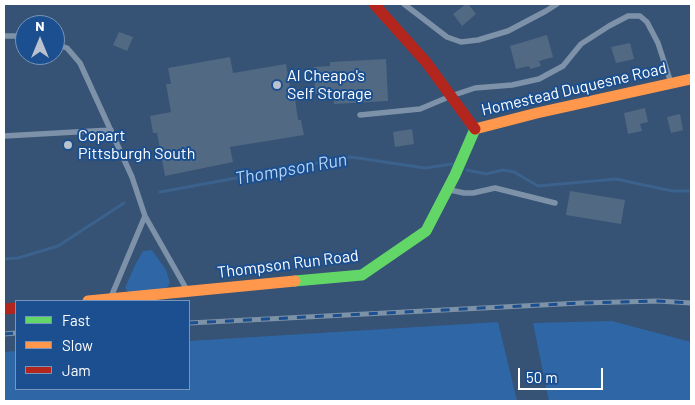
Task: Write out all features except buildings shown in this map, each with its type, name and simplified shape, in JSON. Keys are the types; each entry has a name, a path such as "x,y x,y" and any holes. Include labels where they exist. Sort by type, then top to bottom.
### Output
{"street":[{"name":"Homestead Duquesne Road","path":"374,4 426,62 475,129 537,113 691,79"},
{"name":"Thompson Run Road","path":"100,300 362,275 426,230 448,189 475,129"}],"lane":[{"path":"404,4 447,37 460,42 478,40 508,31 557,4"},
{"path":"360,115 420,109 475,88 538,79 563,66 581,44 628,16 640,16 647,22 658,43 671,83"},
{"path":"65,47 80,63 132,177 145,216 188,292"},
{"path":"4,136 111,130"},
{"path":"448,189 464,193 495,188 555,203"},
{"path":"111,299 145,216"}],"shaded area":[{"path":"152,250 166,270 170,283 166,289 130,294 125,288 135,265 143,251"},
{"path":"612,321 691,342 691,401 549,401 533,323"},
{"path":"498,322 517,401 4,401 4,352 15,351 15,390 190,390 190,341"}],"waterway":[{"name":"Thompson Run","path":"160,192 351,157 425,168 452,164"},
{"name":"Thompson Run","path":"467,170 486,174 503,170 514,172 538,186 616,179 672,191 691,191"},
{"name":"Thompson Run","path":"4,259 18,258 58,246 124,203"}],"railway":[{"path":"190,323 581,303 658,301 691,303"},
{"path":"4,334 15,333"}],"traffic: fast":[{"path":"295,281 362,275 426,231 455,175 475,129"}],"traffic: slow":[{"path":"475,129 537,113 691,79"},
{"path":"98,300 295,281"}],"traffic: jam":[{"path":"374,4 426,62 475,129"},
{"path":"4,309 15,308"}],"place":[{"name":"Al Cheapo's Self Storage","path":"277,85"},
{"name":"Copart Pittsburgh South","path":"68,145"}]}
